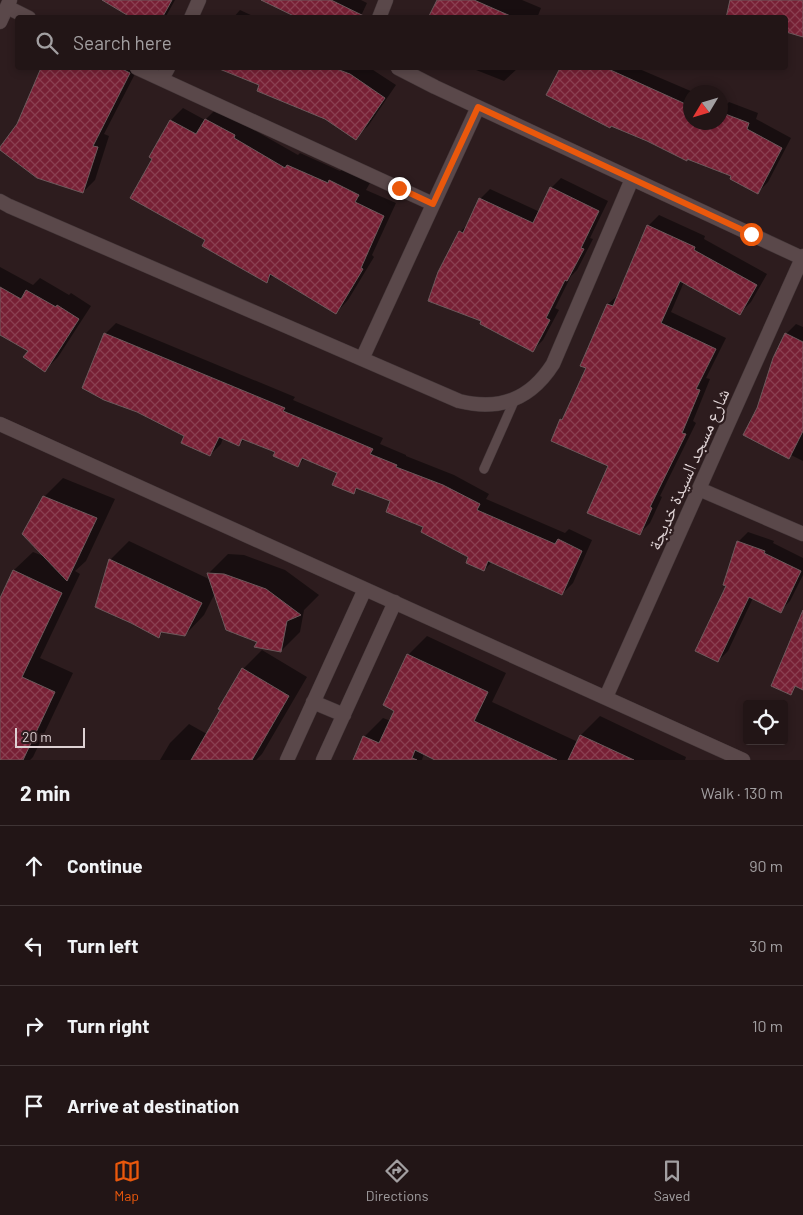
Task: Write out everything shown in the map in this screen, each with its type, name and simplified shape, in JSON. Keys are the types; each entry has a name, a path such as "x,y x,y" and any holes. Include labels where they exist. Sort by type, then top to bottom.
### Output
{"street":[{"path":"192,15 199,0"},
{"path":"380,15 386,0"},
{"path":"0,22 8,4 24,15"},
{"path":"148,70 165,73 433,204"},
{"path":"402,70 802,257"},
{"path":"362,359 478,107"},
{"path":"0,201 459,401 487,406 515,399 537,385 546,375 632,179"},
{"name":"شارع مسجد السيدة خديجة","path":"606,697 802,257"},
{"path":"0,424 743,760"},
{"path":"699,490 803,534"},
{"path":"286,760 365,589"},
{"path":"323,760 395,602"},
{"path":"313,702 344,715"}],"lane":[{"path":"484,469 515,399"}],"building":[{"path":"102,0 172,0 164,15 127,15"},
{"path":"261,0 331,0 362,15 292,15"},
{"path":"437,0 474,0 508,15 430,15"},
{"path":"730,0 803,0 803,37 788,33 788,15 727,15"},
{"path":"40,70 124,70 130,73 93,146 98,147 83,193 37,178 0,150 0,147 17,124"},
{"path":"222,70 339,70 350,74 385,98 356,140 325,119 257,91 259,85"},
{"path":"559,70 610,70 683,103 683,130 728,130 728,115 749,123 747,129 782,148 758,194 730,179 731,176 687,159 687,161 647,141 611,126 610,128 546,95"},
{"path":"205,119 235,135 234,138 285,168 287,165 328,183 329,180 359,195 355,202 384,216 361,268 363,269 336,314 270,274 267,283 202,246 205,240 130,198 152,159 149,157 170,120 196,134"},
{"path":"550,187 599,211 581,248 584,249 567,281 565,280 546,318 550,320 533,352 480,324 481,321 428,301 438,272 459,231 463,233 479,198 533,223"},
{"path":"647,225 695,247 694,250 757,285 740,315 680,281 661,323 716,349 696,389 700,390 682,433 686,434 650,507 652,508 640,535 587,513 608,466 551,441 586,368 580,366 607,304 613,306"},
{"path":"0,287 21,299 26,290 56,307 57,305 79,319 45,372 23,357 28,351 0,335"},
{"path":"104,333 285,408 283,411 373,449 370,454 397,465 396,467 443,485 480,504 477,510 555,544 558,539 582,551 562,595 488,561 484,571 466,563 468,557 421,532 423,527 386,512 390,501 356,488 354,494 332,485 337,473 302,458 298,467 273,456 275,452 242,439 239,446 219,437 210,456 181,443 184,436 137,412 104,400 82,388"},
{"path":"785,333 803,342 803,431 789,459 743,435 757,408 773,358"},
{"path":"43,496 97,518 67,581 22,534"},
{"path":"737,541 765,551 764,553 801,571 781,613 749,597 718,662 695,651 726,586 723,585"},
{"path":"109,559 202,603 185,636 161,632 159,638 95,607"},
{"path":"13,570 62,593 22,677 55,692 23,760 0,760 0,598"},
{"path":"207,573 224,574 266,589 301,615 287,621 281,652 254,647 257,642 226,630"},
{"path":"803,610 803,690 795,686 791,695 771,686"},
{"path":"407,654 488,692 474,721 557,760 435,760 415,750 412,758 417,760 353,760 363,736 379,743 394,711 383,705"},
{"path":"242,668 289,696 252,760 191,760 220,710 218,709"},
{"path":"580,735 634,760 568,760"}],"route":[{"path":"399,188 433,204 478,107 751,234"}]}
